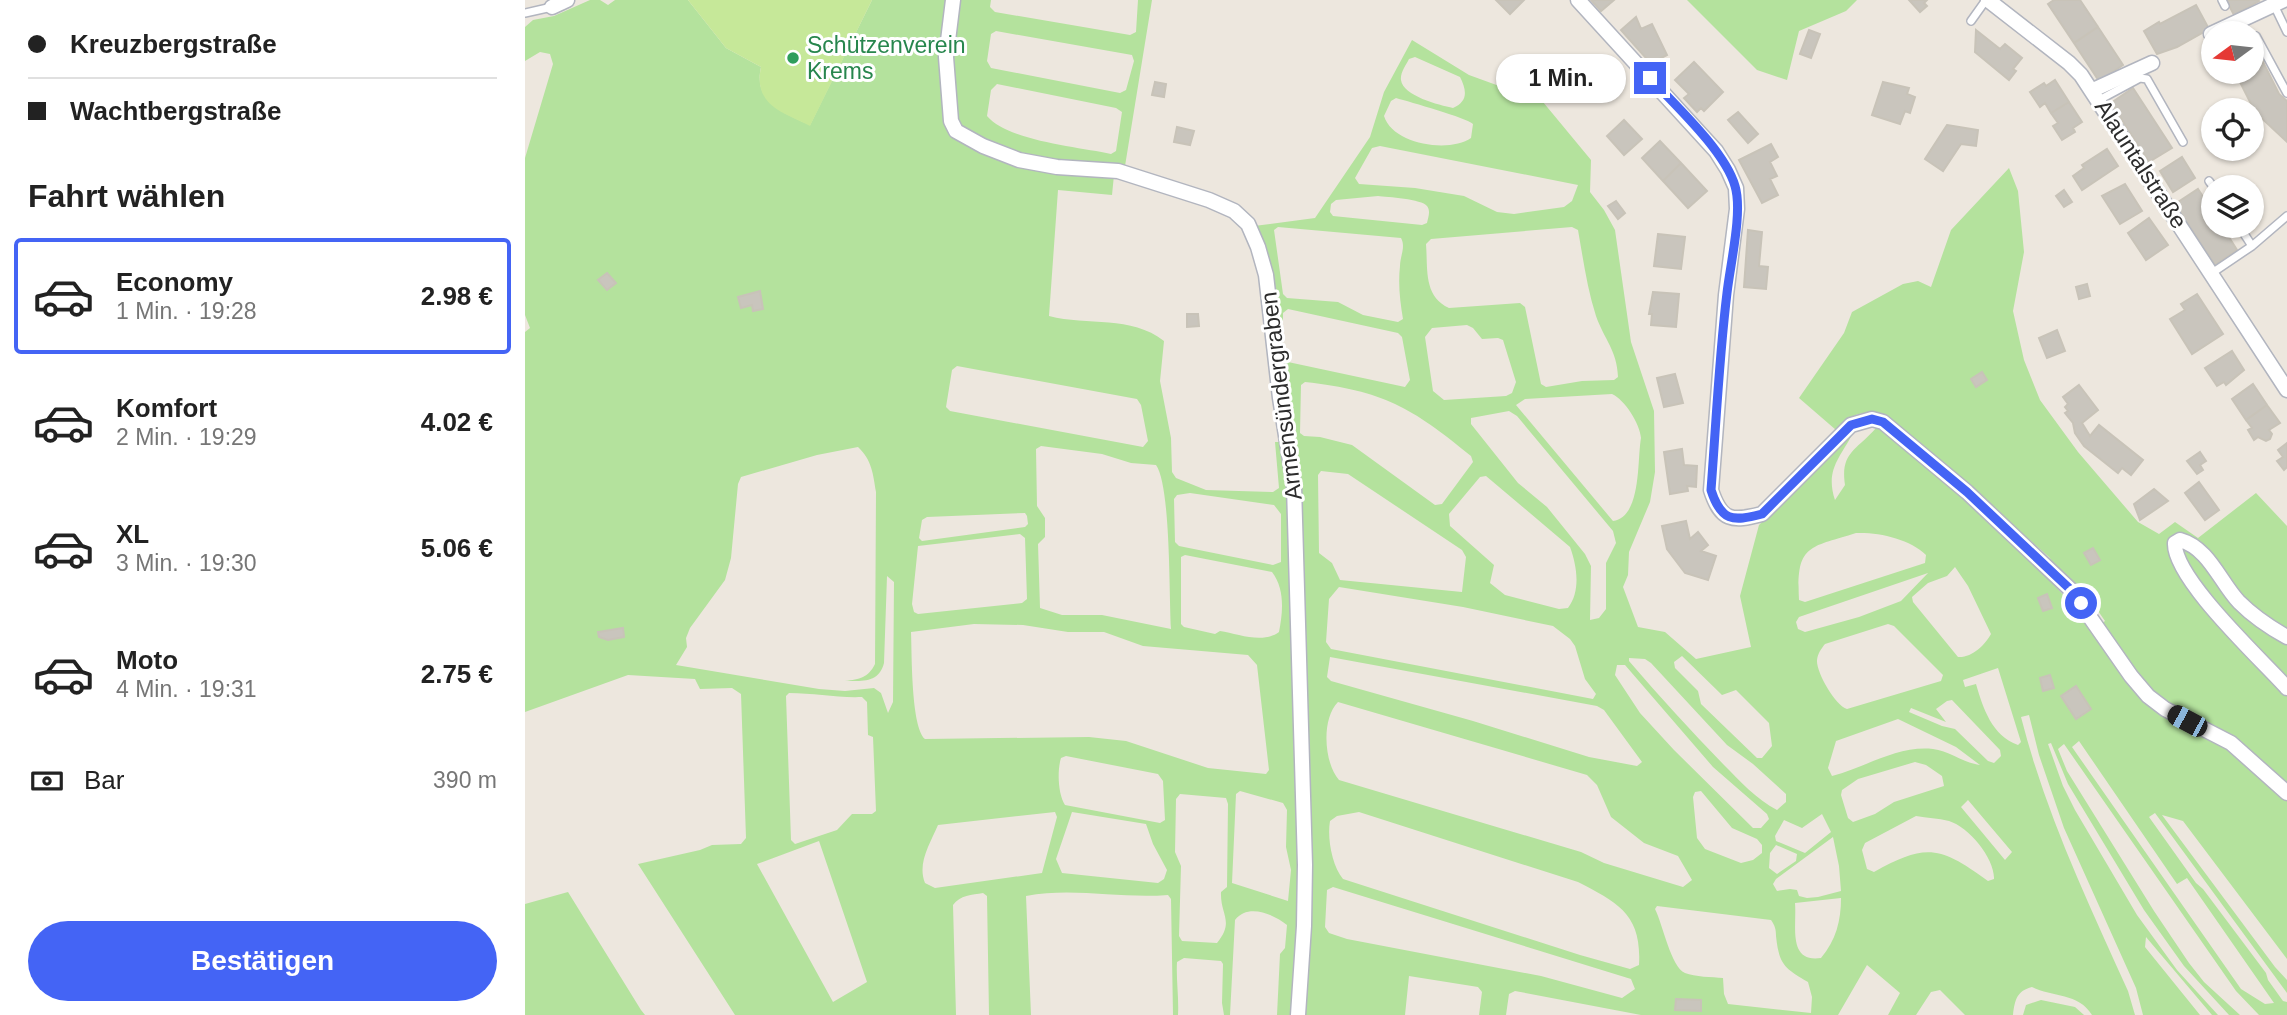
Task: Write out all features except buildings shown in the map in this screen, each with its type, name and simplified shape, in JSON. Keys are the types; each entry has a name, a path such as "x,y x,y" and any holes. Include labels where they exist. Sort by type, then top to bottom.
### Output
{"street":[{"path":"552,7 567,0"},
{"name":"Armensündergraben","path":"953,0 946,57 951,121 956,131 983,146 1019,160 1057,167 1118,171 1209,200 1234,211 1248,224 1258,247 1268,286 1277,374 1294,486 1305,865 1298,1015"},
{"path":"1578,0 1716,151 1736,188 1737,209 1726,295 1711,490 1717,508 1728,516 1743,519 1762,514 1851,425 1872,419 1883,422 1925,455 2071,590 2148,696 2165,709 2231,743 2287,793"},
{"name":"Alauntalstraße","path":"1987,0 2069,63 2096,95 2287,390"},
{"path":"2240,21 2279,3"},
{"path":"2096,95 2152,63"},
{"path":"2287,637 2262,623 2237,599 2220,574 2200,552 2187,542 2180,540 2175,543 2179,560 2207,601 2287,688"}],"lane":[{"path":"1971,20 1987,0"},
{"path":"2279,3 2287,32"},
{"path":"525,13 552,7"},
{"path":"2265,53 2287,93"},
{"path":"2096,95 2140,78 2147,79 2183,142"},
{"path":"2212,273 2252,246 2287,216"},
{"path":"2247,238 2252,246"}],"green space":[{"path":"590,0 600,0 608,5 615,0 688,0 726,48 761,67 761,89 772,105 810,125 872,0 991,0 990,7 995,12 1130,35 1136,32 1138,0 1152,0 1125,166 1115,165 1112,195 1058,190 1049,316 1123,324 1151,333 1164,341 1160,381 1171,438 1172,472 1176,478 1206,490 1273,492 1279,488 1275,442 1282,442 1289,487 1301,864 1298,949 1294,966 1294,1015 1277,1015 1280,954 1285,948 1287,925 1275,917 1253,911 1240,915 1235,920 1230,1015 1224,1015 1222,1003 1221,961 1184,958 1177,962 1178,1015 1173,1015 1171,899 1168,895 1062,893 1026,896 1031,1015 989,1015 987,896 983,893 963,897 953,905 956,1015 735,1015 638,864 712,845 741,844 746,838 741,694 732,688 700,689 695,679 628,675 525,712 525,332 530,328 525,315 525,158 553,64 550,54 540,52 525,61 525,27 533,20 554,16","holes":["996,31 1132,55 1134,61 1126,90 1120,93 991,68 987,61 991,34","997,84 1116,108 1122,112 1116,151 1111,154 1027,137 997,125 987,116 991,90","957,366 1137,399 1141,405 1148,441 1143,447 950,411 946,407 952,370","1041,446 1102,454 1131,463 1156,465 1161,477 1167,518 1171,629 1102,615 1062,615 1040,608 1038,544 1045,537 1045,518 1037,506 1036,449","858,447 866,457 876,492 875,664 863,677 845,681 869,680 882,670 887,576 894,582 893,702 888,713 881,693 874,688 845,691 819,689 676,665 687,647 686,638 690,628 725,580 731,558 738,484 741,477 817,455","1190,493 1274,505 1281,514 1281,562 1273,565 1179,546 1175,542 1174,499 1177,495","1025,513 1027,516 1028,524 1025,527 922,541 919,538 922,520 927,517","1020,534 1025,538 1027,599 1022,603 918,614 914,612 912,604 918,546","1185,555 1272,572 1281,593 1282,609 1279,632 1273,636 1250,637 1220,631 1215,634 1181,624 1181,557","974,624 1023,625 1068,632 1104,632 1143,646 1248,655 1257,665 1269,770 1266,774 1208,768 1126,741 1089,737 925,739 917,720 911,632","789,693 862,697 867,702 868,735 873,737 876,811 872,814 852,814 837,830 795,844 791,840 786,696","1066,756 1158,774 1163,781 1165,820 1160,823 1065,805 1060,789 1061,758","1240,791 1283,803 1287,810 1286,847 1291,870 1288,901 1232,883 1236,794","1180,794 1226,798 1227,887 1221,892 1225,929 1217,943 1182,941 1179,936 1181,866 1175,852 1176,799","1055,812 1057,817 1042,873 935,888 925,883 925,854 938,825","1072,812 1146,824 1167,870 1164,879 1158,883 1062,873 1056,859","819,841 867,982 833,1002 757,864"]},
{"name":"Schützenverein Krems","path":"688,0 872,0 810,126 772,106 761,90 761,67 726,48"},
{"path":"1687,0 1857,0 1846,11 1799,31 1787,80 1757,70"},
{"path":"1412,40 1469,75 1543,102 1591,160 1590,192 1615,230 1631,342 1654,411 1655,472 1650,502 1629,552 1628,575 1623,587 1638,627 1665,632 1696,659 1751,647 1740,596 1759,525 1853,433 1833,472 1832,490 1835,500 1845,485 1845,465 1851,452 1876,428 1881,427 1936,471 2002,532 2055,586 2092,630 2105,621 2087,595 2058,569 2049,557 1928,451 1869,413 1851,417 1836,430 1799,398 1844,333 1852,312 1903,284 1918,281 1931,287 1951,230 2009,168 2018,191 2024,252 2013,311 2024,360 2040,400 2078,452 2138,522 2159,534 2175,522 2198,538 2256,493 2287,526 2287,959 2183,821 2162,815 2287,980 2287,993 2155,813 2149,817 2266,973 2283,1001 2287,1002 2287,1015 2259,1015 2236,991 2064,744 2058,749 2067,771 2154,911 2204,982 2240,1015 2229,1015 2184,966 2144,910 2068,784 2051,743 2048,744 2075,810 2137,915 2177,970 2218,1015 2212,1015 2146,937 2145,947 2200,1015 2143,1015 2136,988 2064,828 2039,755 2029,715 2021,717 2055,823 2128,991 2135,1015 2092,1015 2087,1008 2073,999 2032,987 2018,996 2013,1015 1965,1015 1940,990 1931,992 1916,1015 1888,1015 1900,993 1867,965 1838,1015 1641,1015 1515,991 1509,994 1506,1015 1479,1015 1482,992 1478,987 1409,976 1405,1015 1302,1015 1300,584 1254,226 1315,218 1370,137 1384,92","holes":["1415,57 1460,77 1465,91 1464,99 1453,108 1431,102 1408,91 1403,86 1401,75 1409,59","1396,98 1450,114 1473,124 1471,138 1450,145 1423,144 1398,134 1389,126 1384,116 1391,101","1380,146 1578,185 1572,201 1564,207 1514,214 1497,212 1464,196 1415,188 1359,184 1355,178 1372,148","1378,196 1419,202 1427,206 1429,212 1427,223 1422,225 1333,216 1330,212 1331,204 1336,200","1278,227 1401,238 1403,248 1399,286 1403,319 1398,322 1363,315 1338,302 1287,298 1283,294 1274,230","1572,227 1578,230 1593,305 1613,352 1618,377 1614,380 1582,381 1546,387 1541,384 1525,307 1520,303 1449,308 1435,296 1429,280 1426,244 1431,239","1288,309 1398,333 1402,337 1410,380 1405,387 1288,362 1283,356 1283,313","1467,325 1482,339 1503,340 1516,382 1512,393 1506,396 1444,400 1433,391 1425,337 1432,328","1305,382 1356,390 1395,404 1450,439 1471,456 1473,462 1442,504 1435,505 1352,445 1300,433 1301,385","1612,394 1622,401 1635,420 1641,438 1634,499 1622,517 1613,521 1516,405 1525,399","1509,411 1517,416 1613,531 1616,543 1606,563 1606,609 1599,618 1590,620 1591,566 1585,554 1547,507 1518,483 1471,424 1471,418","1321,471 1348,474 1462,550 1466,557 1462,592 1340,580 1332,563 1319,553 1318,475","1486,476 1570,547 1577,578 1575,594 1568,608 1559,609 1505,595 1490,583 1494,565 1450,526 1449,514 1480,477","1865,533 1903,541 1926,555 1925,563 1805,602 1799,600 1800,568 1809,551 1827,542","1955,567 1968,586 1991,634 1977,650 1958,657 1913,602 1912,597 1928,583 1947,576","1928,573 1901,601 1859,617 1805,632 1798,629 1796,622 1799,617","1339,587 1463,607 1553,626 1575,646 1585,679 1596,694 1593,699 1331,649 1326,642 1329,599","1888,624 1894,626 1943,675 1941,681 1847,709 1832,695 1820,672 1817,660 1825,644","1682,656 1722,695 1736,690 1769,723 1772,746 1762,758 1757,758 1701,704 1698,691 1675,668 1674,662","1330,657 1597,706 1604,710 1642,762 1637,766 1589,757 1331,681 1327,677","1629,658 1645,659 1651,663 1727,745 1786,794 1786,802 1777,810 1755,795 1676,714","1617,665 1625,665 1713,767 1767,814 1769,819 1761,828 1753,828 1640,713 1615,675","1998,668 2021,742 2018,745 2001,735 1986,711 1976,684 1965,687 1963,680","1952,700 2000,750 2001,756 1994,763 1988,761 1955,729 1909,712 1911,708 1946,722 1936,709","1338,702 1587,775 1597,785 1611,817 1644,843 1678,856 1692,880 1683,887 1604,863 1581,852 1339,780 1330,763 1327,741 1329,719","1898,719 1956,747 1980,765 1939,750 1920,749 1907,750 1832,776 1828,768 1836,741","2079,741 2177,884 2187,878 2274,1003 2265,1004 2241,989 2072,747","1915,762 1926,765 1942,776 1944,786 1894,802 1875,814 1853,822 1848,818 1842,790 1858,779","1701,791 1732,828 1757,839 1762,845 1762,853 1753,860 1741,863 1705,849 1697,838 1693,797 1695,792","1968,800 2012,852 2005,860 1961,807","1359,812 1578,882 1625,912 1636,933 1639,965 1630,969 1580,955 1343,879 1333,859 1330,821 1337,816","1822,814 1831,832 1805,853 1776,841 1775,836 1784,820 1802,828","1916,816 1941,819 1957,824 1972,837 1990,862 1994,879 1988,881 1957,861 1933,852 1907,856 1874,872 1867,869 1862,850 1865,843","1833,837 1841,891 1807,898 1799,896 1797,890 1777,891 1773,884","1776,845 1797,854 1796,861 1777,874 1769,868 1770,853","1333,887 1631,979 1635,989 1622,998 1541,976 1347,939 1329,933 1325,927 1327,890","1841,898 1837,930 1821,958 1803,955 1796,941 1795,903","1657,906 1771,920 1781,959 1793,973 1808,982 1812,997 1811,1013 1728,1004 1723,978 1685,973 1676,963 1655,909"]},
{"path":"568,892 645,1015 525,1015 525,904"},
{"path":"2041,1000 2075,1007 2084,1015 2023,1015 2026,1005"}],"place":[{"name":"Schützenverein Krems","path":"793,58"}],"route":[{"path":"1650,78 1716,151 1736,188 1737,209 1726,295 1711,490 1717,508 1728,516 1743,519 1762,514 1837,437 1851,425 1872,419 1883,422 1925,455 2013,534 2081,603"}]}
